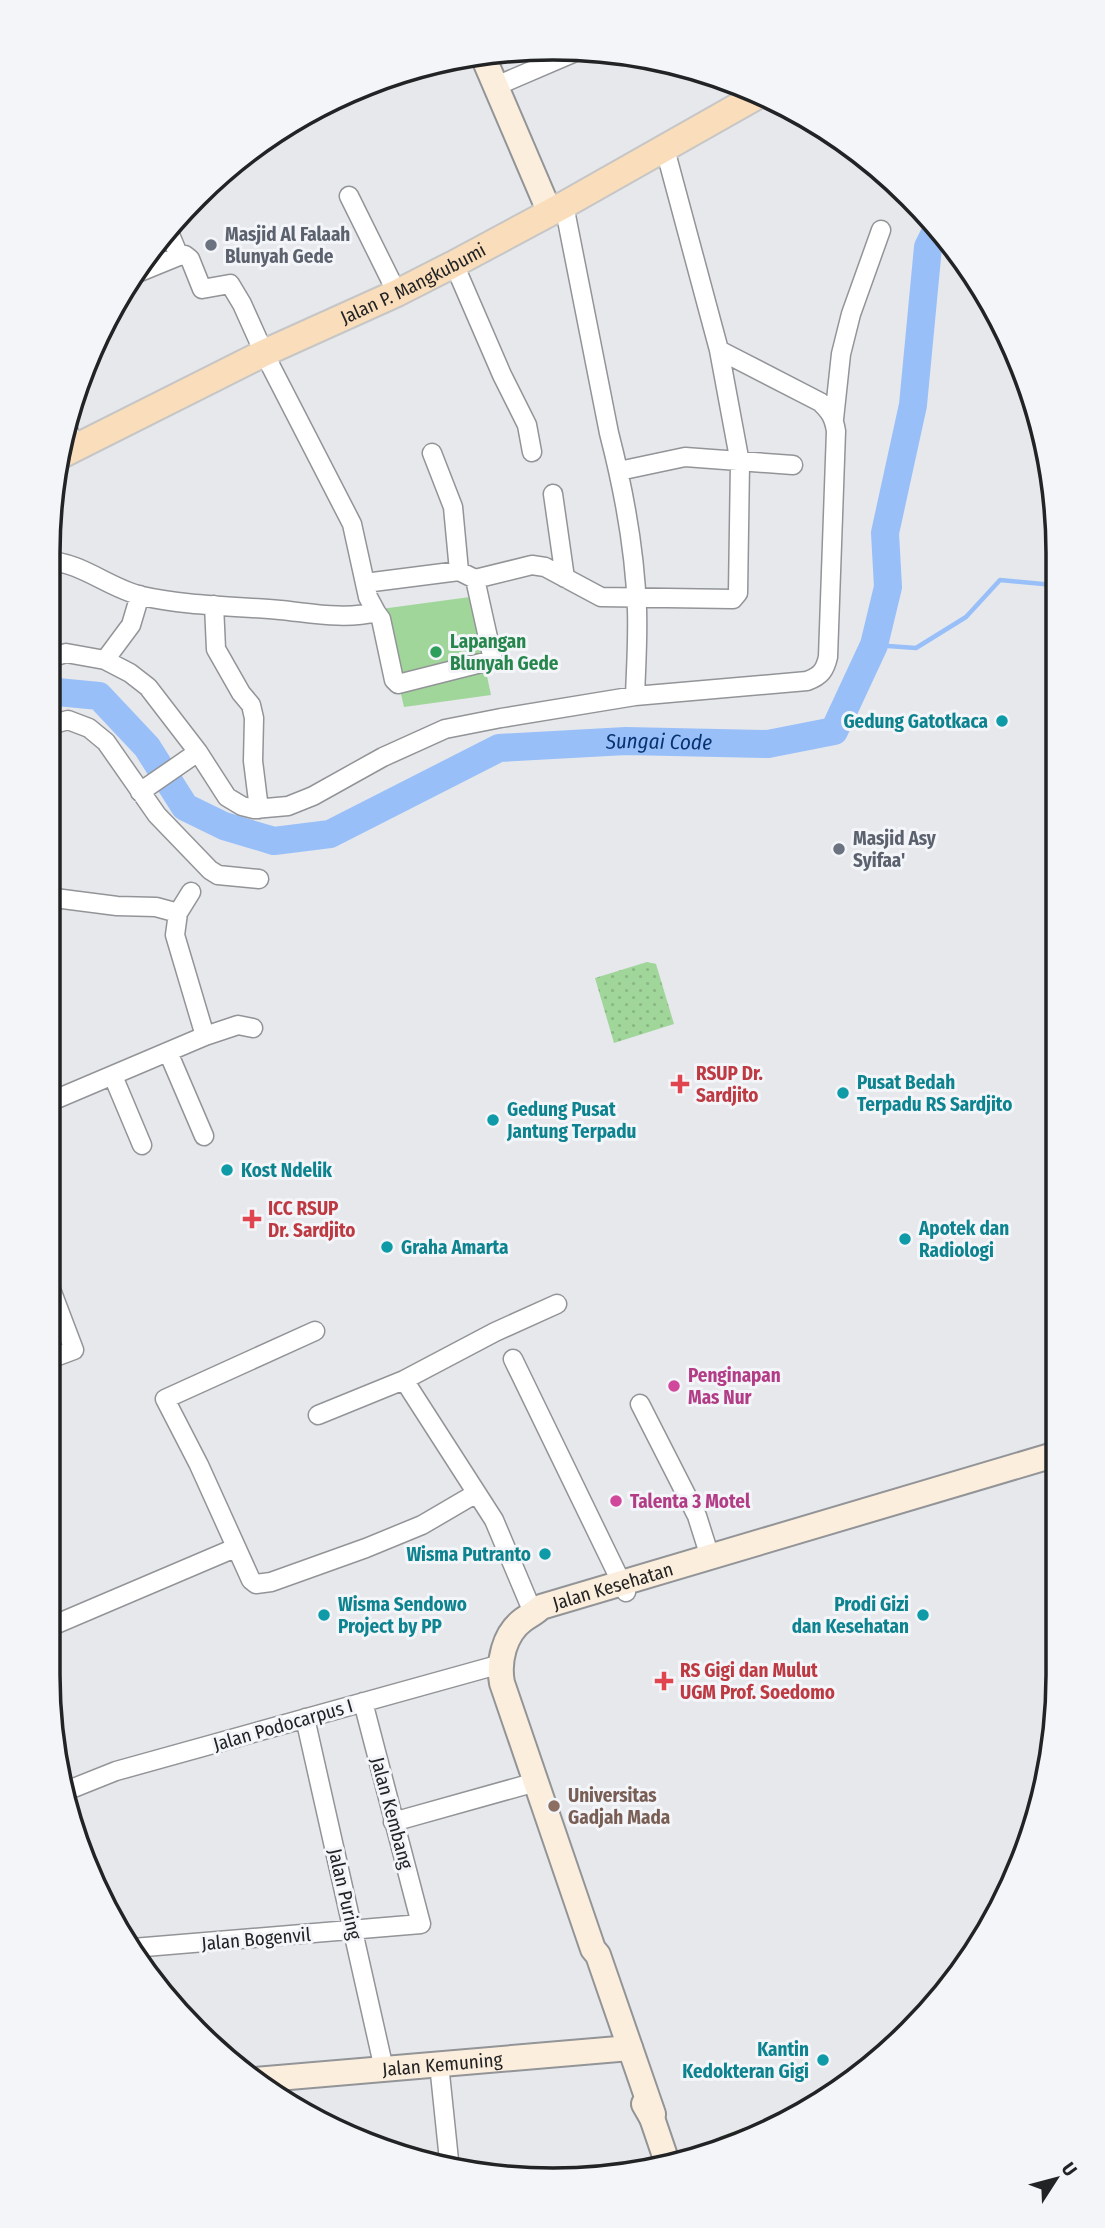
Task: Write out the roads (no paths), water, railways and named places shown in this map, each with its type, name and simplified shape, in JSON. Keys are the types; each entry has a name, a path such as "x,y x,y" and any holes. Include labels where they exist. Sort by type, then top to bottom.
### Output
{"main road":[{"name":"Jalan P. Mangkubumi","path":"73,440 397,293 557,209 665,149 746,99"}],"street":[{"path":"496,86 556,60"},
{"path":"486,64 557,209 619,471 632,547 636,597 635,696"},
{"path":"365,583 467,575 532,565 545,567 601,597 733,599 738,593 740,463 719,350 665,149"},
{"path":"349,196 397,293"},
{"path":"60,655 66,653 105,660 130,673 148,687 193,755 227,797 242,806 259,809 289,806 313,796 383,757 445,729 635,696 807,681 818,677 825,669 828,657 836,431 834,419 841,354 851,314 881,230"},
{"path":"171,240 179,256"},
{"path":"151,268 185,255 190,258 202,289 230,284 242,303 264,352 352,524 370,604 381,619 394,680 398,684 493,660 467,575 453,508 432,453"},
{"path":"454,264 527,425 532,452"},
{"path":"719,350 820,402 834,419"},
{"path":"619,471 685,457 793,465"},
{"path":"553,494 565,578"},
{"path":"60,561 140,595 315,614 365,615 376,612"},
{"path":"105,660 131,625 140,595"},
{"path":"214,605 216,649 241,693 251,705 254,718 253,761 259,809"},
{"path":"60,722 68,720 98,734 106,741 144,789 173,834 210,870 218,876 259,879"},
{"path":"144,789 193,755"},
{"path":"191,892 178,913 175,935 205,1036"},
{"path":"60,899 117,906 156,907 178,913"},
{"path":"60,1098 205,1036 239,1025 253,1028"},
{"path":"168,1052 204,1136"},
{"path":"113,1076 142,1145"},
{"path":"318,1415 404,1380 495,1332 557,1304"},
{"path":"60,1313 74,1350 60,1355"},
{"path":"315,1331 165,1399 199,1465 251,1580 256,1584 263,1584 366,1548 422,1525 475,1493"},
{"path":"513,1359 623,1588"},
{"path":"404,1380 494,1520 534,1615"},
{"path":"640,1404 697,1516 710,1556"},
{"name":"Jalan Kesehatan","path":"501,1664 512,1631 523,1620 534,1615 541,1606 661,1577 889,1509 1046,1458"},
{"name":"Jalan Kesehatan","path":"889,1509 1046,1469"},
{"name":"Jalan Kesehatan","path":"661,1577 710,1556 803,1535"},
{"path":"60,1620 235,1548"},
{"path":"501,1664 502,1683 593,1949 593,1956 665,2155"},
{"name":"Jalan Podocarpus I","path":"73,1788 116,1771 501,1664"},
{"name":"Jalan Kembang","path":"363,1702 421,1924"},
{"name":"Jalan Puring","path":"305,1718 384,2069"},
{"path":"393,1822 536,1782"},
{"name":"Jalan Bogenvil","path":"142,1947 421,1924"},
{"name":"Jalan Kemuning","path":"270,2079 627,2048"},
{"path":"439,2064 449,2157"}],"waterway":[{"name":"Sungai Code","path":"60,692 99,696 147,747 185,807 224,826 274,841 330,834 499,748 626,741 768,744 834,731 874,645 888,587 885,533 913,405 928,247 932,238"},
{"path":"874,645 916,648 966,617 1000,580 1046,584"}],"place":[{"name":"Masjid Al Falaah Blunyah Gede","path":"211,245"},
{"name":"Lapangan Blunyah Gede","path":"436,652"},
{"name":"Gedung Gatotkaca","path":"1002,721"},
{"name":"Masjid Asy Syifaa'","path":"839,849"},
{"name":"RSUP Dr. Sardjito","path":"680,1084"},
{"name":"Pusat Bedah Terpadu RS Sardjito","path":"843,1093"},
{"name":"Gedung Pusat Jantung Terpadu","path":"493,1120"},
{"name":"Kost Ndelik","path":"227,1170"},
{"name":"ICC RSUP Dr. Sardjito","path":"252,1219"},
{"name":"Apotek dan Radiologi","path":"905,1239"},
{"name":"Graha Amarta","path":"387,1247"},
{"name":"Penginapan Mas Nur","path":"674,1386"},
{"name":"Talenta 3 Motel","path":"616,1501"},
{"name":"Wisma Putranto","path":"545,1554"},
{"name":"Wisma Sendowo Project by PP","path":"324,1615"},
{"name":"Prodi Gizi dan Kesehatan","path":"923,1615"},
{"name":"RS Gigi dan Mulut UGM Prof. Soedomo","path":"664,1681"},
{"name":"Universitas Gadjah Mada","path":"554,1806"},
{"name":"Kantin Kedokteran Gigi","path":"823,2060"}]}
